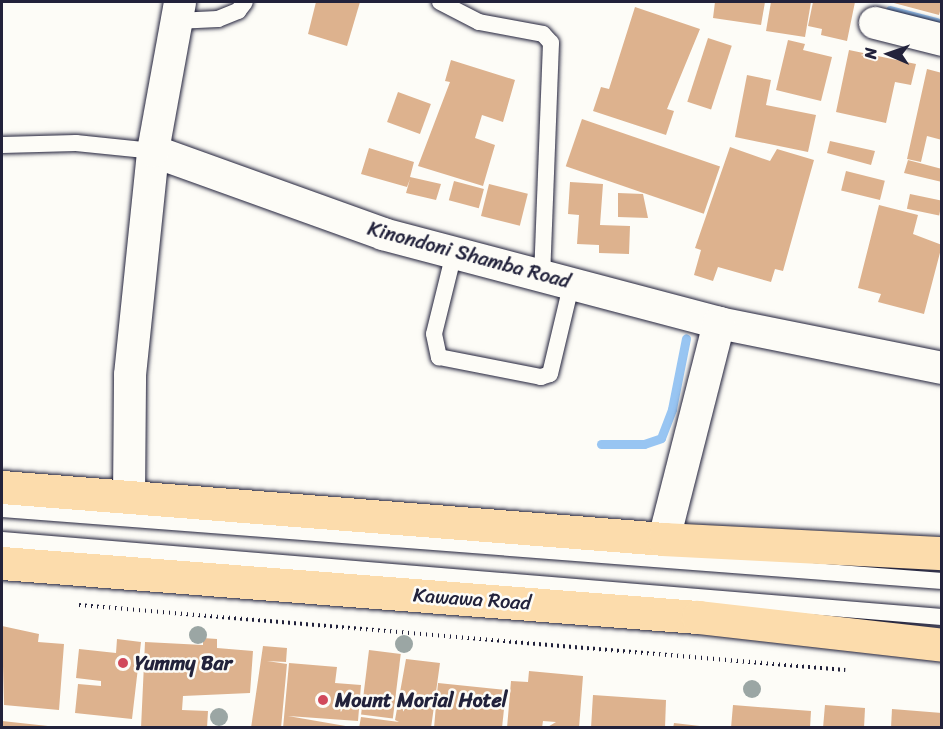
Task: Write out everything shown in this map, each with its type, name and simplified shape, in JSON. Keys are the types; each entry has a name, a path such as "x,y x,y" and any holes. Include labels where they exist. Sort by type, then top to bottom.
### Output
{"main road":[{"path":"2,488 663,538 942,553"},
{"name":"Kawawa Road","path":"2,563 698,617 942,645"}],"street":[{"path":"129,497 130,375 153,151 178,11"},
{"path":"875,23 942,40"},
{"name":"Kinondoni Shamba Road","path":"153,151 383,234 719,322 942,368"},
{"path":"663,538 719,322"}],"lane":[{"path":"178,11 218,19 245,2"},
{"path":"440,2 479,22 543,34 551,43 557,279 550,374 541,377 439,357 434,334 454,253"},
{"path":"2,145 76,143 153,151"},
{"path":"2,509 942,581"},
{"name":"Kawawa Road","path":"2,540 942,617"}],"path":[{"path":"75,604 784,669 852,670"}],"building":[{"path":"316,2 360,2 347,46 308,34"},
{"path":"715,2 765,2 761,25 713,18"},
{"path":"771,2 811,2 805,37 766,31"},
{"path":"813,2 855,2 847,41 821,35 822,29 808,26"},
{"path":"890,2 942,2 942,4 939,15"},
{"path":"635,7 700,29 667,109 674,111 666,135 593,111 601,87 609,89"},
{"path":"708,38 732,46 711,109 687,102"},
{"path":"788,40 805,44 803,50 832,57 821,101 776,90"},
{"path":"849,50 916,64 911,85 895,82 886,123 836,112"},
{"path":"451,60 515,80 503,122 482,115 475,138 495,145 483,186 418,166 450,82 445,81"},
{"path":"927,69 942,73 942,140 927,136 921,162 907,159"},
{"path":"747,75 771,80 766,105 816,115 808,152 735,137"},
{"path":"398,92 431,104 420,134 387,122"},
{"path":"582,119 720,167 704,214 566,166"},
{"path":"830,141 875,151 871,165 827,153"},
{"path":"730,147 770,161 777,149 814,160 783,271 775,269 771,282 718,267 713,281 694,275 701,250 695,248"},
{"path":"369,148 414,162 410,177 441,184 436,200 406,193 410,179 407,187 361,174"},
{"path":"908,160 942,169 942,182 904,173"},
{"path":"846,171 885,181 880,200 841,190"},
{"path":"454,181 484,189 479,208 449,200"},
{"path":"570,182 603,184 600,225 630,226 629,254 599,253 599,245 577,244 579,215 568,214"},
{"path":"489,184 528,194 520,226 481,216"},
{"path":"618,193 643,194 648,218 618,217"},
{"path":"910,194 942,201 939,216 907,209"},
{"path":"879,205 918,215 913,234 942,245 924,314 878,302 881,294 858,288"},
{"path":"2,626 39,634 38,642 64,644 59,710 4,705"},
{"path":"203,638 217,639 217,648 253,651 250,693 183,696 182,710 208,711 207,728 141,728 145,642 203,645"},
{"path":"117,639 141,642 132,719 75,713 78,684 101,686 101,681 76,678 79,649 116,653"},
{"path":"263,646 287,648 286,662 267,661 287,664 281,728 251,728"},
{"path":"369,650 401,654 393,718 361,715"},
{"path":"406,659 440,663 431,728 359,728 361,717 399,722 395,720"},
{"name":"Mount Morial Hotel","path":"289,663 337,667 335,683 361,685 358,721 288,716 357,728 283,728"},
{"path":"529,671 583,676 579,728 546,728 556,722 543,721 542,728 507,728 511,681 528,682"},
{"path":"438,683 506,690 502,728 434,728"},
{"path":"593,695 666,700 665,728 591,728"},
{"path":"733,705 811,711 810,728 731,728"},
{"path":"825,705 865,708 864,728 823,728"},
{"path":"892,709 942,713 942,728 891,728"},
{"path":"2,721 48,726 48,728 2,728"},
{"path":"674,723 700,726 700,728 673,728"}],"waterway":[{"path":"890,10 936,22"},
{"path":"601,444 644,444 661,438 672,409 686,338"}],"place":[{"name":"Yummy Bar","path":"123,663"},
{"name":"Mount Morial Hotel","path":"323,700"}]}
